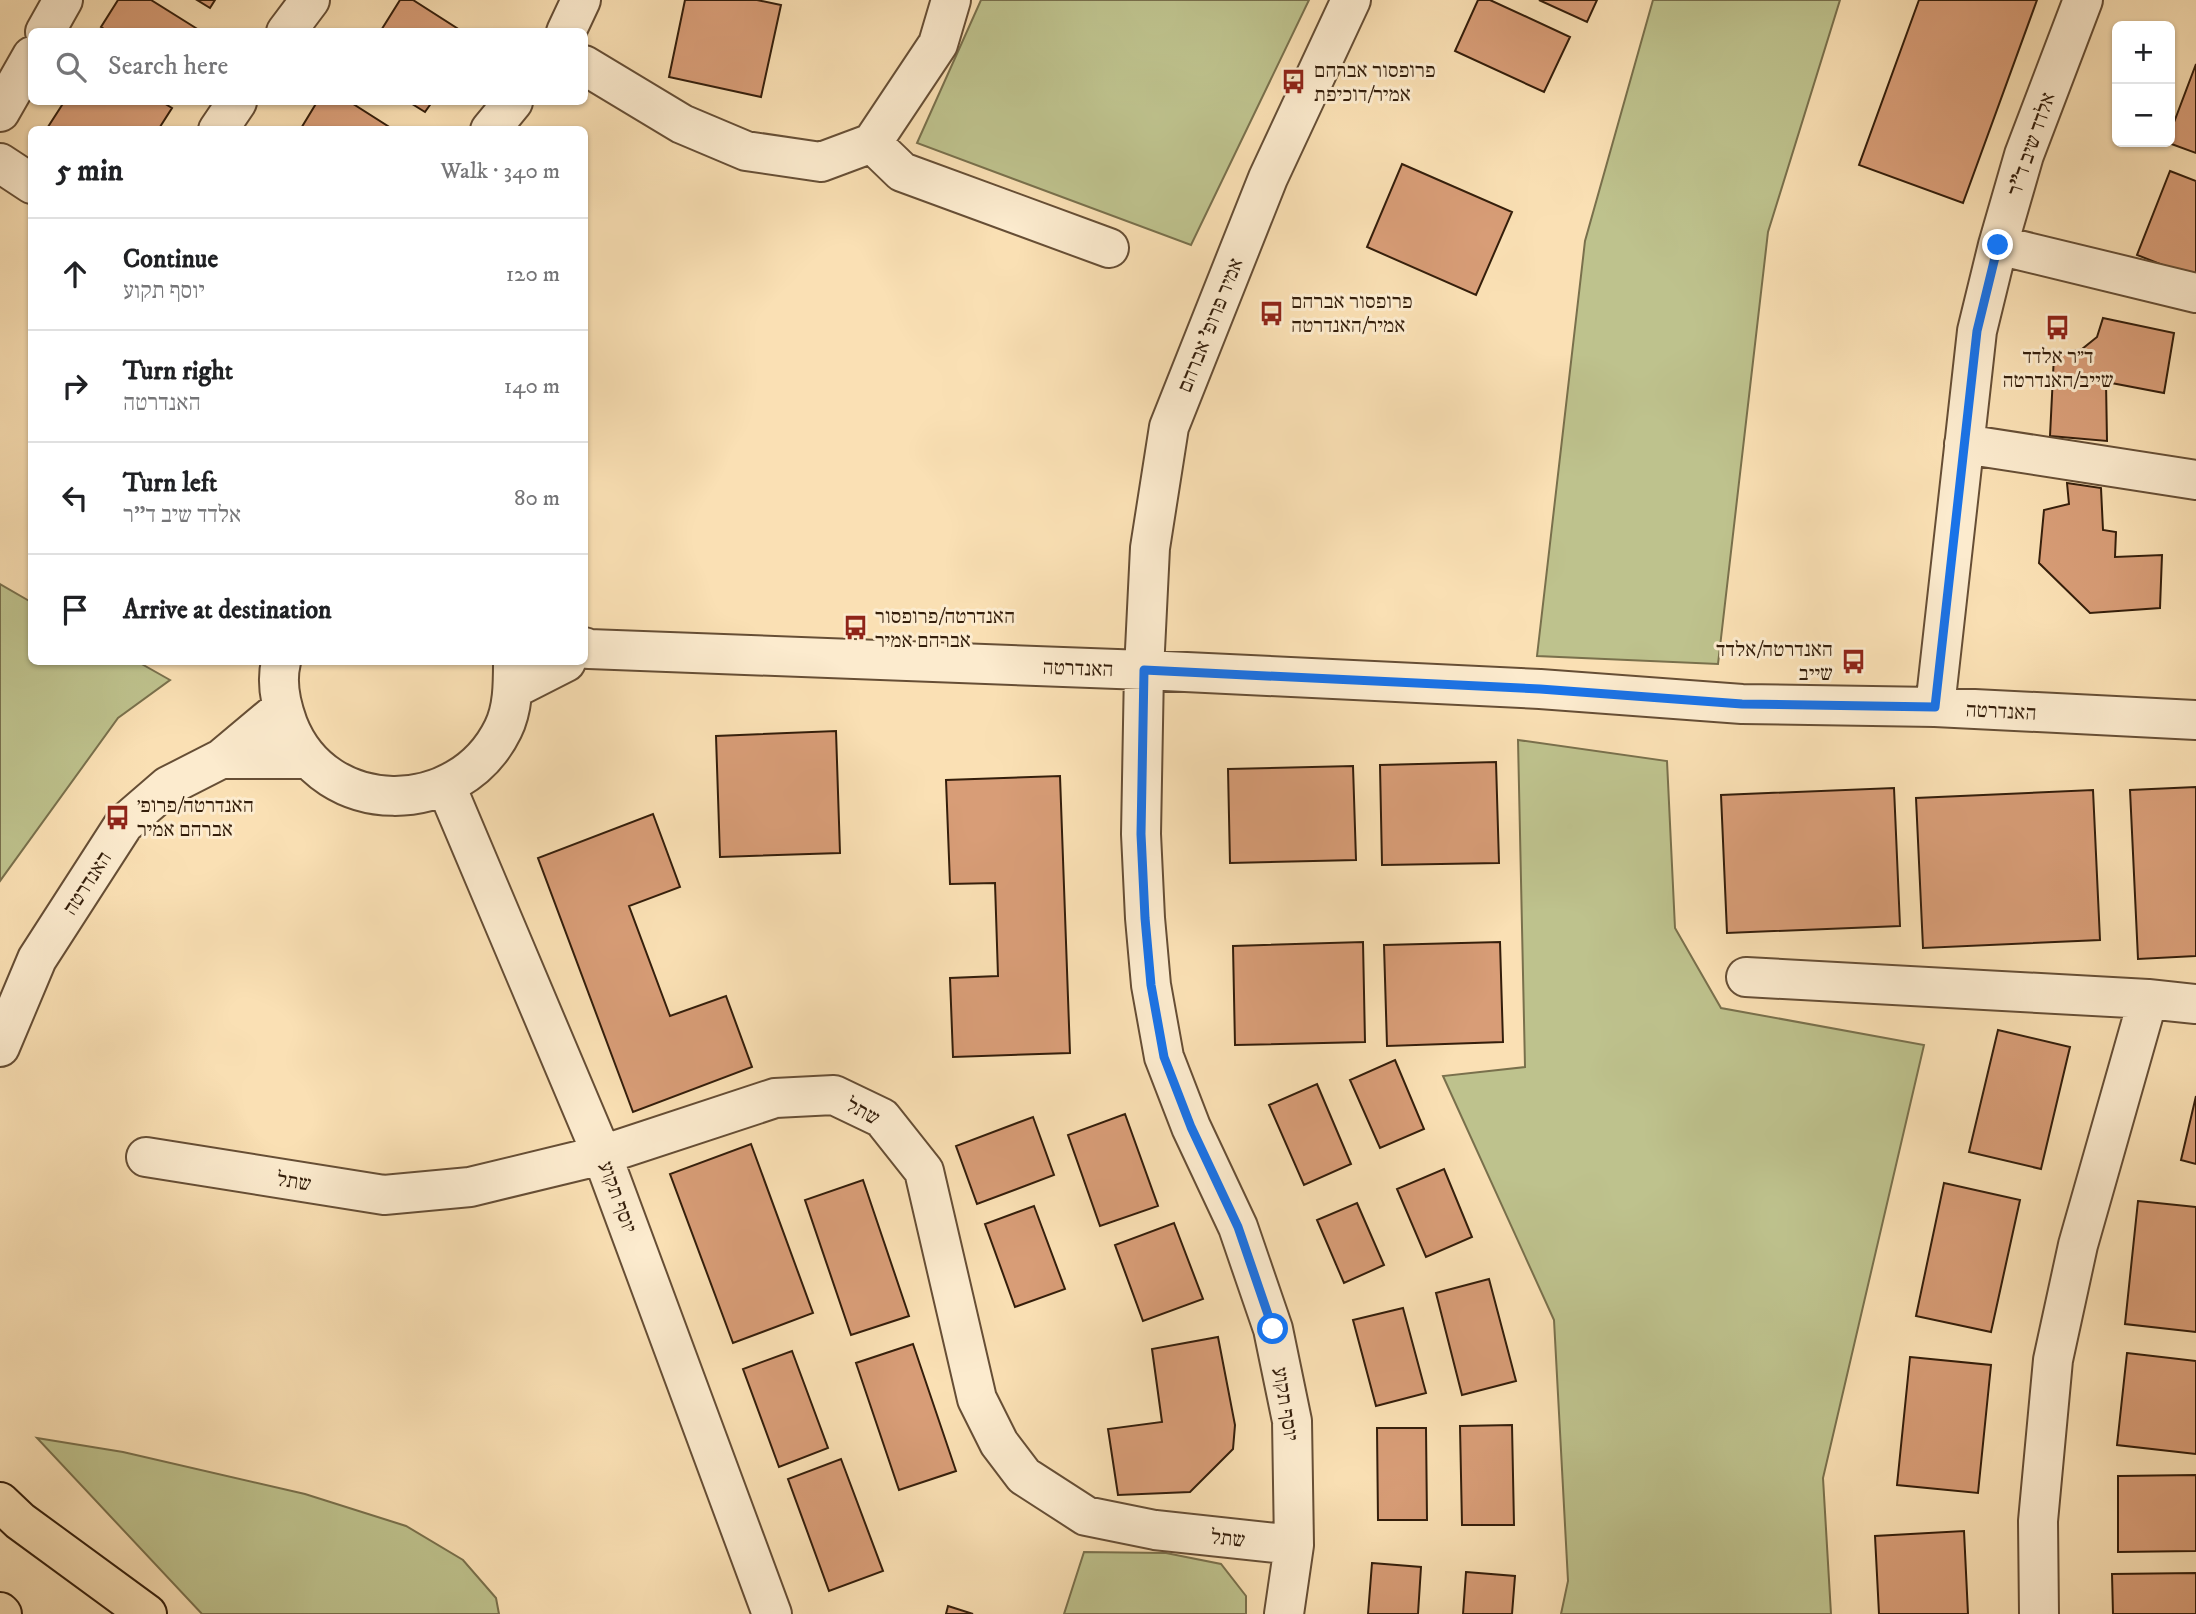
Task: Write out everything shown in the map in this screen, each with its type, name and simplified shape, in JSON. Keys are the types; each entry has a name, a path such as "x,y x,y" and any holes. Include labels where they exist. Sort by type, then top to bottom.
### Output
{"main road":[{"path":"0,1502 20,1521 147,1614"}],"street":[{"path":"47,28 63,0"},
{"path":"289,28 310,0"},
{"path":"568,28 581,0"},
{"path":"588,67 682,124 746,151 821,162 872,143 938,44 951,0"},
{"name":"אמיר פרופ' אברהם","path":"1144,670 1150,548 1169,427 1268,178 1351,0"},
{"name":"אלדד שיב ד\"ר","path":"1935,707 1977,331 2024,155 2083,0"},
{"path":"0,112 28,63"},
{"path":"221,126 235,105"},
{"path":"493,126 511,105"},
{"path":"872,143 902,172 1110,248"},
{"path":"0,163 28,181"},
{"path":"1998,245 2196,293"},
{"path":"1964,444 2196,480"},
{"name":"האנדרטה","path":"588,652 1144,670 1540,689 1742,704 1935,707 2196,720"},
{"path":"280,665 282,708 293,735 309,759 338,782 373,795 411,797 446,786 480,762 503,729 513,675"},
{"name":"האנדרטה","path":"513,675 543,665"},
{"name":"יוסף תקוע","path":"1144,670 1141,834 1146,932 1159,1033 1164,1057 1191,1127 1238,1227 1273,1329 1292,1421 1294,1545 1284,1614"},
{"name":"האנדרטה","path":"0,1048 37,959 124,824 167,786 221,759 282,708"},
{"name":"האנדרטה","path":"221,759 309,759"},
{"name":"יוסף תקוע","path":"446,786 602,1155 772,1614"},
{"path":"1746,977 2148,999 2196,1004"},
{"path":"2039,1614 2038,1521 2053,1360 2078,1245 2148,999"},
{"name":"שתל","path":"146,1157 384,1195 470,1187 602,1155 775,1098 834,1095 882,1118 924,1171 977,1399 999,1443 1024,1476 1086,1516 1155,1531 1294,1545"}],"green space":[{"path":"981,0 1309,0 1191,245 917,143"},
{"path":"1653,0 1840,0 1768,232 1718,664 1537,656 1585,241"},
{"path":"0,584 28,600 28,665 143,665 170,680 118,718 0,881"},
{"path":"1518,740 1667,761 1675,928 1721,1008 1924,1045 1823,1478 1831,1614 1561,1614 1568,1581 1554,1320 1443,1076 1525,1067"},
{"path":"37,1438 123,1452 305,1494 406,1526 463,1560 496,1598 499,1614 202,1614"},
{"path":"1084,1552 1166,1553 1221,1564 1246,1596 1246,1614 1064,1614"}],"building":[{"path":"118,0 151,0 196,28 103,28"},
{"path":"197,0 215,0 210,8"},
{"path":"400,0 413,0 457,28 382,28"},
{"path":"685,0 757,0 781,5 761,97 669,77"},
{"path":"1478,0 1490,0 1570,37 1544,92 1455,51"},
{"path":"1539,0 1597,0 1587,22"},
{"path":"1919,0 2037,0 1963,203 1859,165"},
{"path":"2196,64 2196,153 2175,145 2175,120"},
{"path":"62,105 167,105 172,108 161,126 49,126"},
{"path":"315,105 355,105 388,126 302,126"},
{"path":"414,105 430,105 425,112"},
{"path":"1402,164 1512,212 1476,295 1367,247"},
{"path":"2170,171 2196,181 2196,278 2137,255"},
{"path":"2103,318 2174,333 2164,393 2106,382 2107,441 2050,436 2054,355 2082,349 2097,337"},
{"path":"2067,483 2101,488 2103,530 2116,532 2115,557 2162,555 2160,608 2090,613 2039,563 2044,510 2069,504"},
{"path":"836,731 840,853 720,857 716,736"},
{"path":"1496,762 1499,863 1382,865 1380,765"},
{"path":"1353,766 1356,860 1230,863 1228,769"},
{"path":"1060,776 1070,1053 953,1057 950,978 998,976 995,883 950,884 946,780"},
{"path":"2196,787 2196,956 2138,959 2130,790"},
{"path":"1894,788 1900,926 1727,933 1721,795"},
{"path":"2093,790 2100,940 1923,948 1916,798"},
{"path":"653,814 680,887 629,906 670,1016 726,996 752,1067 633,1112 538,858"},
{"path":"1363,942 1365,1042 1235,1045 1233,946"},
{"path":"1500,942 1503,1042 1387,1046 1384,945"},
{"path":"1998,1030 2070,1047 2041,1169 1969,1152"},
{"path":"1395,1060 1424,1129 1380,1148 1350,1080"},
{"path":"1317,1084 1351,1164 1304,1185 1269,1105"},
{"path":"2196,1096 2196,1164 2181,1160"},
{"path":"1125,1114 1158,1206 1100,1226 1068,1135"},
{"path":"1033,1117 1054,1175 977,1204 956,1146"},
{"path":"751,1144 813,1313 733,1343 670,1174"},
{"path":"1444,1169 1472,1237 1426,1257 1397,1189"},
{"path":"863,1180 909,1316 851,1335 805,1200"},
{"path":"1944,1183 2020,1200 1991,1332 1916,1316"},
{"path":"2138,1201 2196,1207 2196,1332 2125,1324"},
{"path":"1357,1203 1384,1265 1344,1283 1317,1220"},
{"path":"1034,1206 1065,1289 1015,1307 985,1224"},
{"path":"1174,1223 1203,1299 1143,1321 1115,1245"},
{"path":"1489,1279 1516,1381 1462,1395 1436,1293"},
{"path":"1403,1308 1426,1393 1376,1406 1353,1320"},
{"path":"1218,1337 1235,1425 1233,1449 1190,1492 1118,1495 1108,1429 1162,1422 1152,1349"},
{"path":"913,1344 956,1471 899,1490 856,1363"},
{"path":"792,1351 828,1448 779,1467 743,1369"},
{"path":"2127,1353 2196,1361 2196,1454 2117,1445"},
{"path":"1910,1357 1991,1365 1978,1493 1897,1485"},
{"path":"1512,1425 1514,1525 1462,1525 1460,1426"},
{"path":"1377,1428 1426,1428 1427,1520 1378,1520"},
{"path":"841,1459 883,1571 829,1591 788,1479"},
{"path":"2196,1475 2196,1551 2118,1552 2118,1476"},
{"path":"1964,1531 1968,1614 1879,1614 1875,1536"},
{"path":"1372,1563 1421,1567 1418,1614 1368,1614"},
{"path":"1466,1572 1515,1576 1512,1614 1463,1614"},
{"path":"2196,1573 2196,1614 2113,1614 2112,1574"},
{"path":"948,1606 973,1614 946,1614"}],"place":[{"name":"פרופסור אברהם אמיר/דוכיפת","path":"1294,82"},
{"name":"פרופסור אברהם אמיר/האנדרטה","path":"1271,313"},
{"name":"ד״ר אלדד שייב/האנדרטה","path":"2058,327"},
{"name":"האנדרטה/פרופסור אברהם אמיר","path":"855,628"},
{"name":"האנדרטה/אלדד שייב","path":"1853,661"},
{"name":"האנדרטה/פרופ׳ אברהם אמיר","path":"117,817"}],"route":[{"path":"1273,1329 1238,1227 1191,1127 1164,1057 1151,985 1145,918 1141,834 1144,670 1540,689 1742,704 1935,707 1977,331 1998,245"}]}
